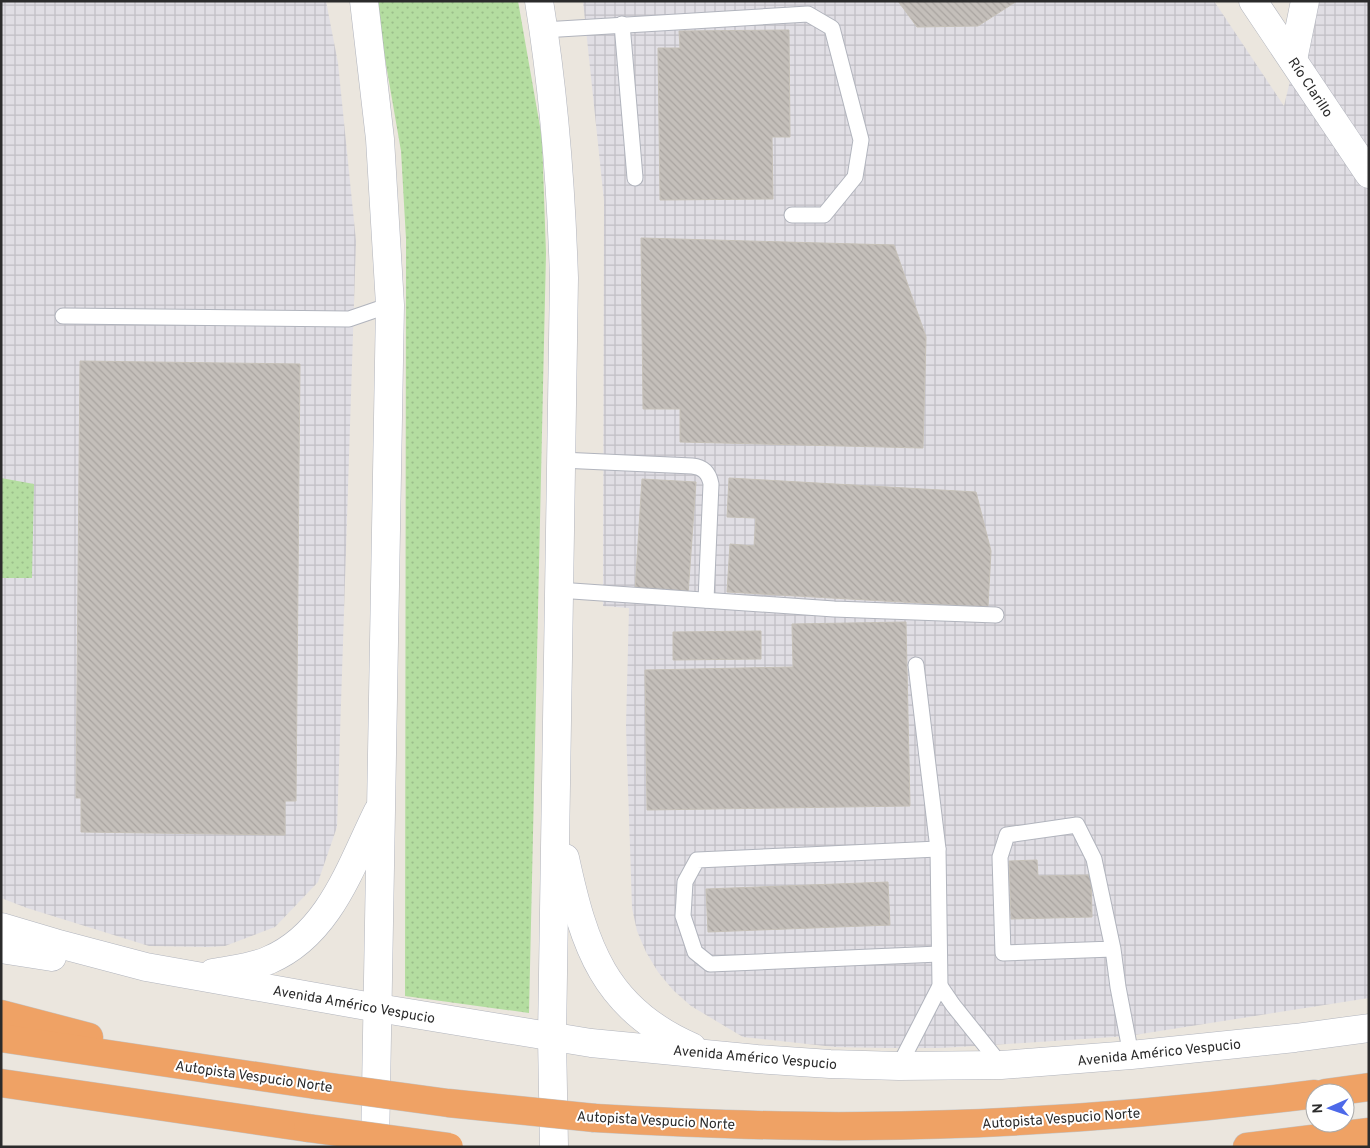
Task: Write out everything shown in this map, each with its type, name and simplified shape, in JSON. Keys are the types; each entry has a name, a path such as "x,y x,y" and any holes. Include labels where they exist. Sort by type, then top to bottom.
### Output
{"highway":[{"path":"1,1014 107,1042 166,1063"},
{"name":"Autopista Vespucio Norte","path":"1,1038 448,1103 595,1118 719,1124 791,1126 1010,1122 1133,1114 1305,1095"},
{"path":"1,1083 449,1147"},
{"path":"1355,1089 1369,1087"},
{"path":"1247,1147 1369,1132"}],"street":[{"path":"364,1 380,140 390,305 375,1147"},
{"path":"539,1 555,122 563,238 563,385 558,590 552,1037 554,1147"},
{"name":"Río Clarillo","path":"1253,1 1369,174"},
{"path":"1293,60 1305,1"},
{"path":"195,976 252,966 268,961 284,953 300,940 315,926 329,908 380,805"},
{"path":"555,815 579,915 588,944 614,989 639,1015 662,1032 710,1054"},
{"name":"Avenida Américo Vespucio","path":"1,927 146,967 552,1037 591,1043 830,1064 899,1066 1001,1065 1131,1055 1369,1028"},
{"name":"Avenida Américo Vespucio","path":"1,950 88,962 146,967"}],"lane":[{"path":"543,30 808,14 832,28 861,140 855,177 824,215 792,215"},
{"path":"622,24 635,178"},
{"path":"63,316 349,319 390,305"},
{"path":"561,460 697,466 706,472 711,484 706,600"},
{"path":"558,590 834,609 996,615"},
{"path":"899,1066 940,986 938,849 916,664"},
{"path":"1113,949 1003,953 1000,857 1007,835 1077,824 1094,859 1113,949 1131,1055"},
{"path":"938,849 697,860 685,882 683,916 695,952 710,964 940,954"},
{"path":"940,986 1001,1065"}],"shaded area":[{"path":"1,1 326,1 338,63 356,241 337,827 318,882 275,927 225,946 149,946 1,898"},
{"path":"583,1 1214,1 1284,106 1309,1 1369,1 1369,998 1128,1036 940,1048 835,1047 743,1037 691,1006 673,990 658,972 646,952 637,931 632,908 626,726 629,608 603,606 604,201"}],"green space":[{"path":"375,1 518,1 542,138 546,253 529,1013 405,996 406,239 401,151"},
{"path":"1,478 34,484 32,578 1,578"}],"building":[{"path":"898,1 1017,1 978,26 917,27"},
{"path":"789,30 790,137 772,137 773,199 660,200 658,48 680,48 679,31"},
{"path":"641,238 894,245 926,337 923,448 680,442 680,409 643,409"},
{"path":"80,361 300,364 296,801 285,801 285,835 81,832 81,798 76,798"},
{"path":"729,478 976,492 991,551 988,607 727,592 730,544 754,546 756,518 727,517"},
{"path":"642,479 696,482 688,595 635,591"},
{"path":"906,622 910,806 647,810 645,670 793,667 792,624"},
{"path":"761,631 761,659 673,660 673,632"},
{"path":"1037,860 1038,876 1091,875 1092,917 1011,919 1009,861"},
{"path":"888,882 890,925 708,932 706,889"}]}
